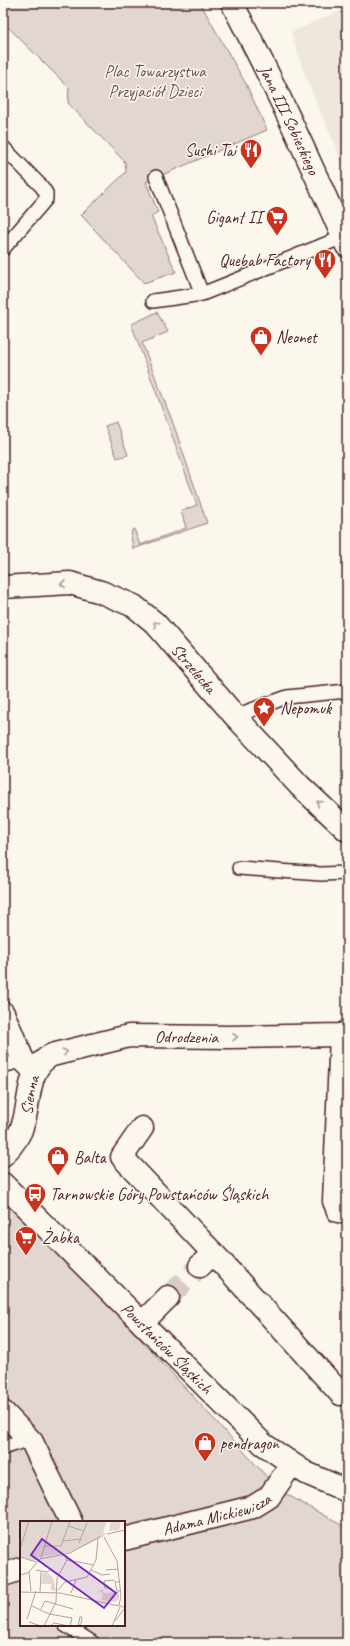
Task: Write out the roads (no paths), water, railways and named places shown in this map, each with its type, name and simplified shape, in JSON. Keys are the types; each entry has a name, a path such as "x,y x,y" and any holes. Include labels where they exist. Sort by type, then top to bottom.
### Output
{"street":[{"name":"Jana III Sobieskiego","path":"232,3 272,80 306,152 345,241"},
{"name":"Strzelecka","path":"3,587 70,583 101,592 134,606 155,623 173,642 235,716 300,786 347,830"},
{"name":"Sienna","path":"3,1013 20,1066 23,1125 14,1143 3,1155"},
{"name":"Odrodzenia","path":"20,1066 42,1061 52,1055 129,1036 230,1037 344,1034"},
{"path":"344,1034 334,1201 338,1211 347,1213"},
{"path":"142,1128 122,1157 207,1259 341,1394"},
{"name":"Powstańców Śląskich","path":"3,1184 263,1444 291,1465 319,1480 347,1491"},
{"path":"142,1323 168,1297"},
{"path":"3,1412 29,1439 70,1521"},
{"name":"Adama Mickiewicza","path":"125,1539 253,1507 269,1497 291,1465"},
{"path":"3,1575 20,1569"}],"lane":[{"path":"3,147 42,187 46,193 46,199 3,249"},
{"path":"156,177 202,294"},
{"name":"Jana III Sobieskiego","path":"153,301 202,294 345,241"},
{"path":"235,716 287,697 347,691"},
{"path":"239,868 321,874 347,873"},
{"path":"3,1448 29,1439"},
{"path":"67,1626 93,1643"}],"tunnel":[{"path":"168,1297 200,1266"}],"place":[{"name":"Sushi Tai","path":"251,170"},
{"name":"Gigant II","path":"277,236"},
{"name":"Quebab Factory","path":"325,280"},
{"name":"Neonet","path":"261,356"},
{"name":"Nepomuk","path":"264,728"},
{"name":"Balta","path":"58,1176"},
{"name":"Tarnowskie Góry Powstańców Śląskich","path":"35,1214"},
{"name":"Żabka","path":"26,1256"},
{"name":"pendragon","path":"205,1462"}],"park label":[{"name":"Plac Towarzystwa Przyjaciół Dzieci","path":"155,81"}]}
